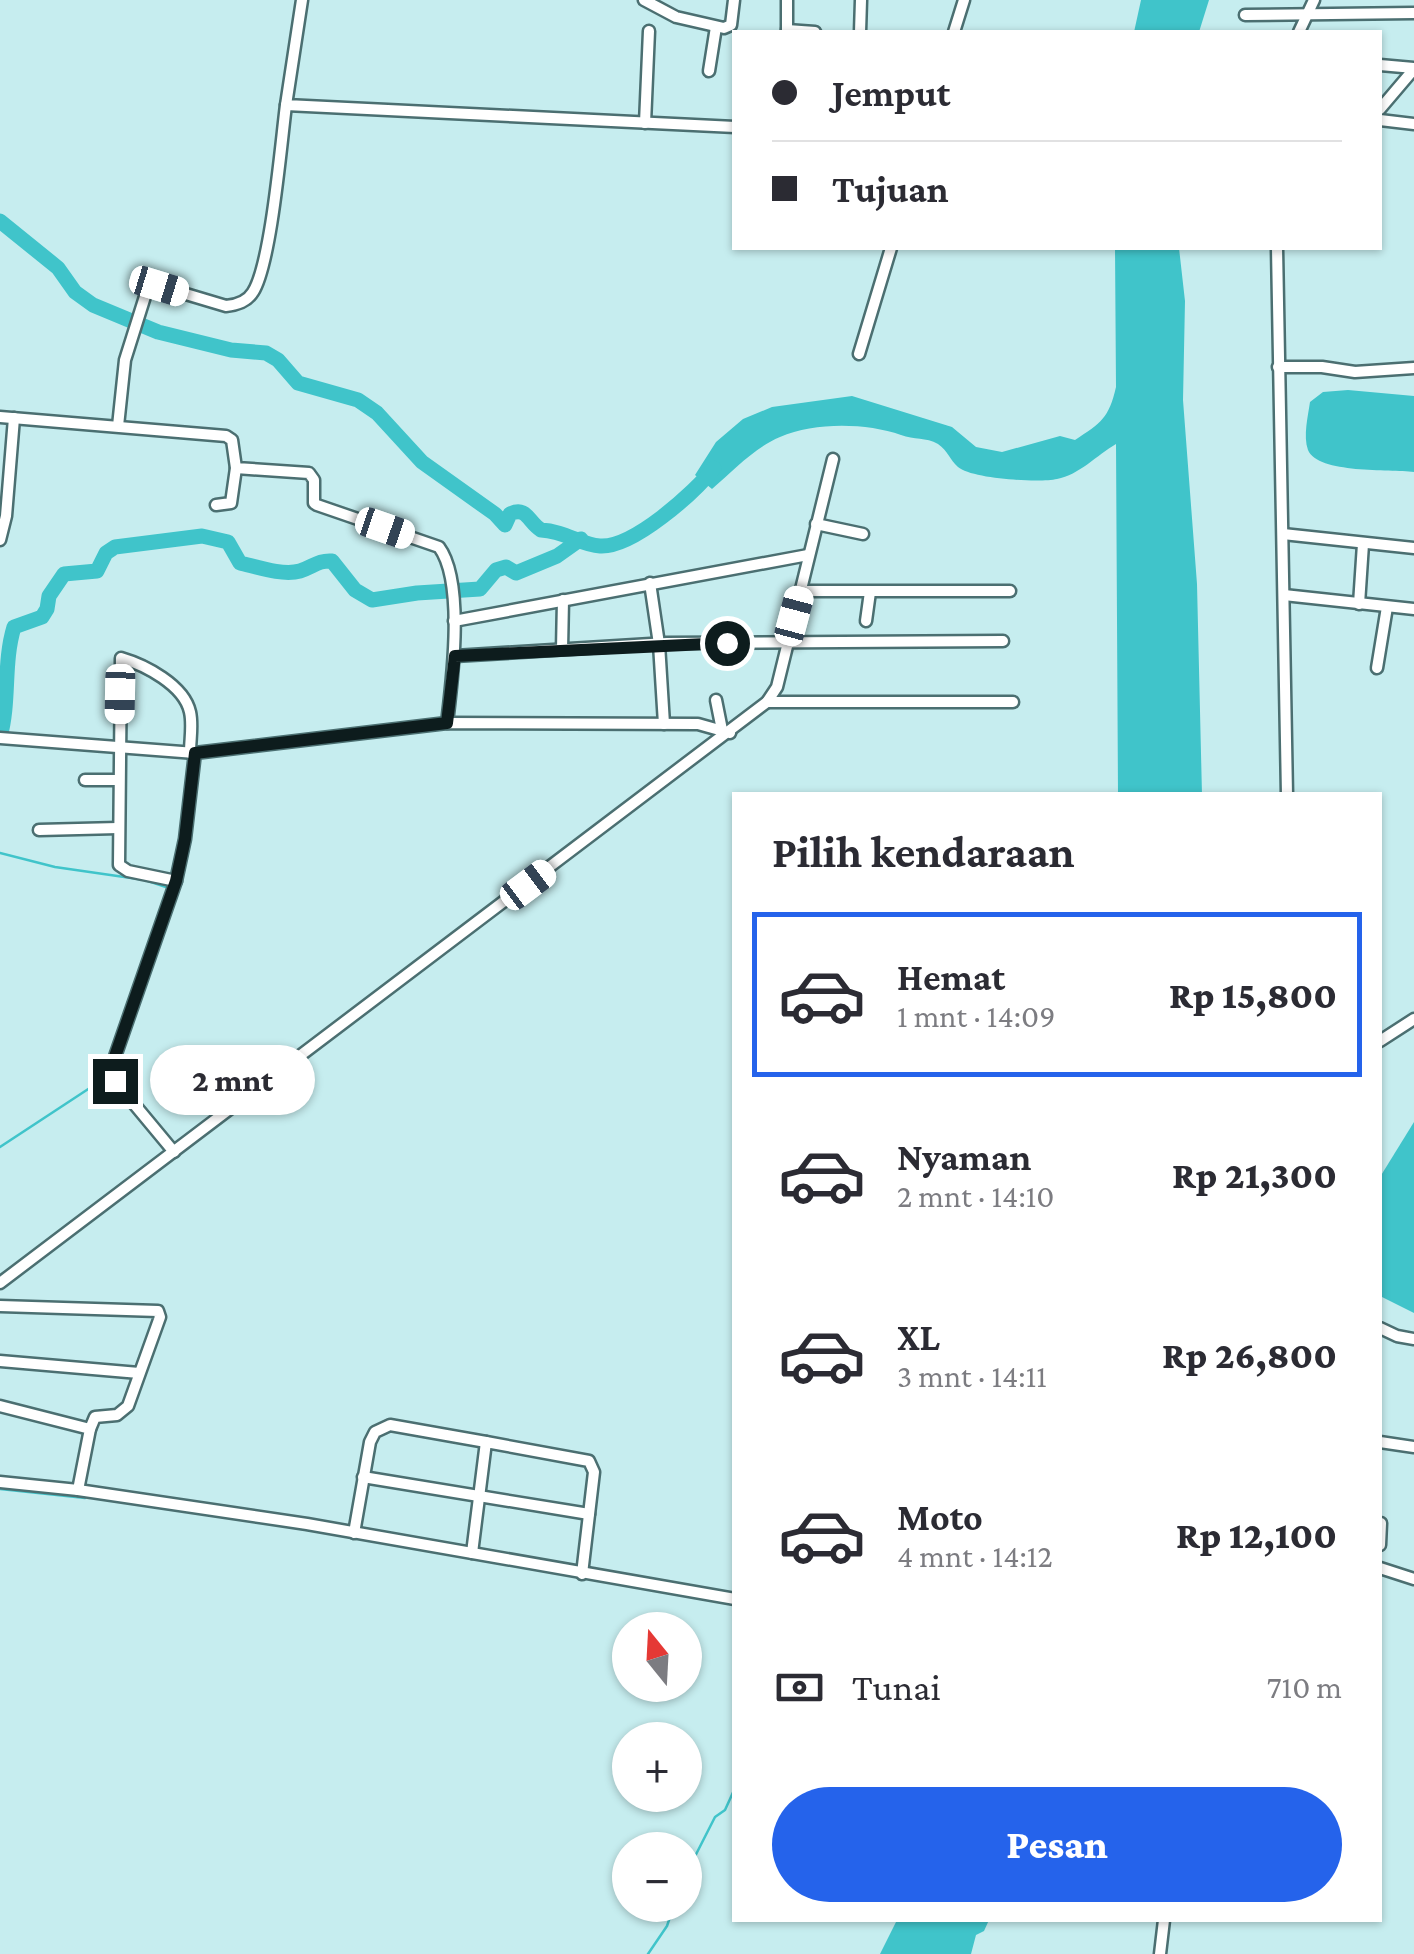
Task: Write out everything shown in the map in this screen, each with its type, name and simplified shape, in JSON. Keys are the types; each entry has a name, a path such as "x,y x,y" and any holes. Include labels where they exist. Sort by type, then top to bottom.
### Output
{"street":[{"path":"118,426 125,360 145,290 152,285 226,306 252,295 267,238 302,0"},
{"path":"644,0 662,12 716,27 731,25 734,0"},
{"path":"787,0 787,30"},
{"path":"860,0 860,30"},
{"path":"955,30 964,0"},
{"path":"1300,30 1314,0"},
{"path":"1373,14 1374,0"},
{"path":"1245,15 1414,13"},
{"path":"709,71 716,27"},
{"path":"646,123 649,31"},
{"path":"1382,65 1414,69"},
{"path":"1382,106 1414,69"},
{"path":"286,105 732,127"},
{"path":"1382,120 1414,124"},
{"path":"859,354 890,250"},
{"path":"1277,250 1287,792"},
{"path":"1278,367 1355,372 1414,368"},
{"path":"0,416 226,436 232,440 236,468 231,503 216,504"},
{"path":"0,540 6,516 14,418"},
{"path":"0,1283 767,702 777,687 833,458"},
{"path":"236,468 309,473 314,480 317,505 439,547 447,561 454,620 455,656 447,723"},
{"path":"816,524 863,534"},
{"path":"1283,534 1414,548"},
{"path":"1360,604 1364,544"},
{"path":"454,620 808,555"},
{"path":"650,583 664,724"},
{"path":"801,590 1010,590"},
{"path":"866,621 870,592"},
{"path":"1284,594 1414,609"},
{"path":"562,649 563,600"},
{"path":"1377,668 1387,607"},
{"path":"455,656 659,644 1004,641"},
{"path":"173,880 119,865 121,658 161,678 185,699 190,714 192,753 185,839 173,880 111,1068 115,1081 174,1152"},
{"path":"716,700 726,732"},
{"path":"767,702 1013,702"},
{"path":"3,739 192,753 447,723 698,724 726,732"},
{"path":"86,780 119,780"},
{"path":"39,830 118,828"},
{"path":"1382,1040 1414,1020"},
{"path":"0,1306 156,1310 160,1317 123,1412 99,1414 90,1429 78,1490"},
{"path":"1382,1329 1414,1339"},
{"path":"0,1361 138,1373"},
{"path":"0,1406 90,1429"},
{"path":"354,1533 370,1442 382,1428 390,1425 486,1442 589,1461 594,1472 582,1574"},
{"path":"472,1553 486,1442"},
{"path":"1382,1443 1414,1447"},
{"path":"363,1477 589,1514"},
{"path":"0,1482 78,1490 354,1533 732,1598"},
{"path":"1382,1569 1414,1579"},
{"path":"1160,1954 1164,1922"}],"water":[{"path":"1141,0 1209,0 1200,30 1134,30"},
{"path":"1115,250 1179,250 1185,301 1183,400 1197,584 1202,792 1118,792 1116,444 1065,477 1021,480 966,471 929,440 872,428 824,427 794,432 770,442 712,489 695,475 716,442 743,419 772,407 852,396 952,427 976,447 1002,452 1060,436 1075,440 1103,419 1116,387"},
{"path":"1348,390 1414,396 1414,472 1340,467 1314,458 1308,450 1306,432 1310,402 1323,392"},
{"path":"1414,1122 1414,1313 1382,1297 1382,1174"},
{"path":"896,1922 988,1922 984,1931 976,1935 971,1954 880,1954"}],"waterway":[{"path":"0,221 58,268 75,292 93,305 158,332 231,350 266,353 278,360 298,383 358,400 377,413 422,462 505,525 510,514 520,512 541,530 593,545 614,544 662,517 714,468"},
{"path":"0,737 14,627 42,617 49,596 64,574 97,571 106,553 115,547 202,536 228,542 240,563 270,570 293,572 332,561 355,590 372,600 480,589 496,570 506,567 516,573 557,556 581,539"},
{"path":"0,853 169,888"},
{"path":"0,1147 105,1078 108,1069"},
{"path":"0,1489 85,1498"},
{"path":"702,1843 732,1795"},
{"path":"648,1954 668,1922"}],"route":[{"path":"115,1081 111,1068 181,861 195,753 447,723 455,656 727,643"}]}
